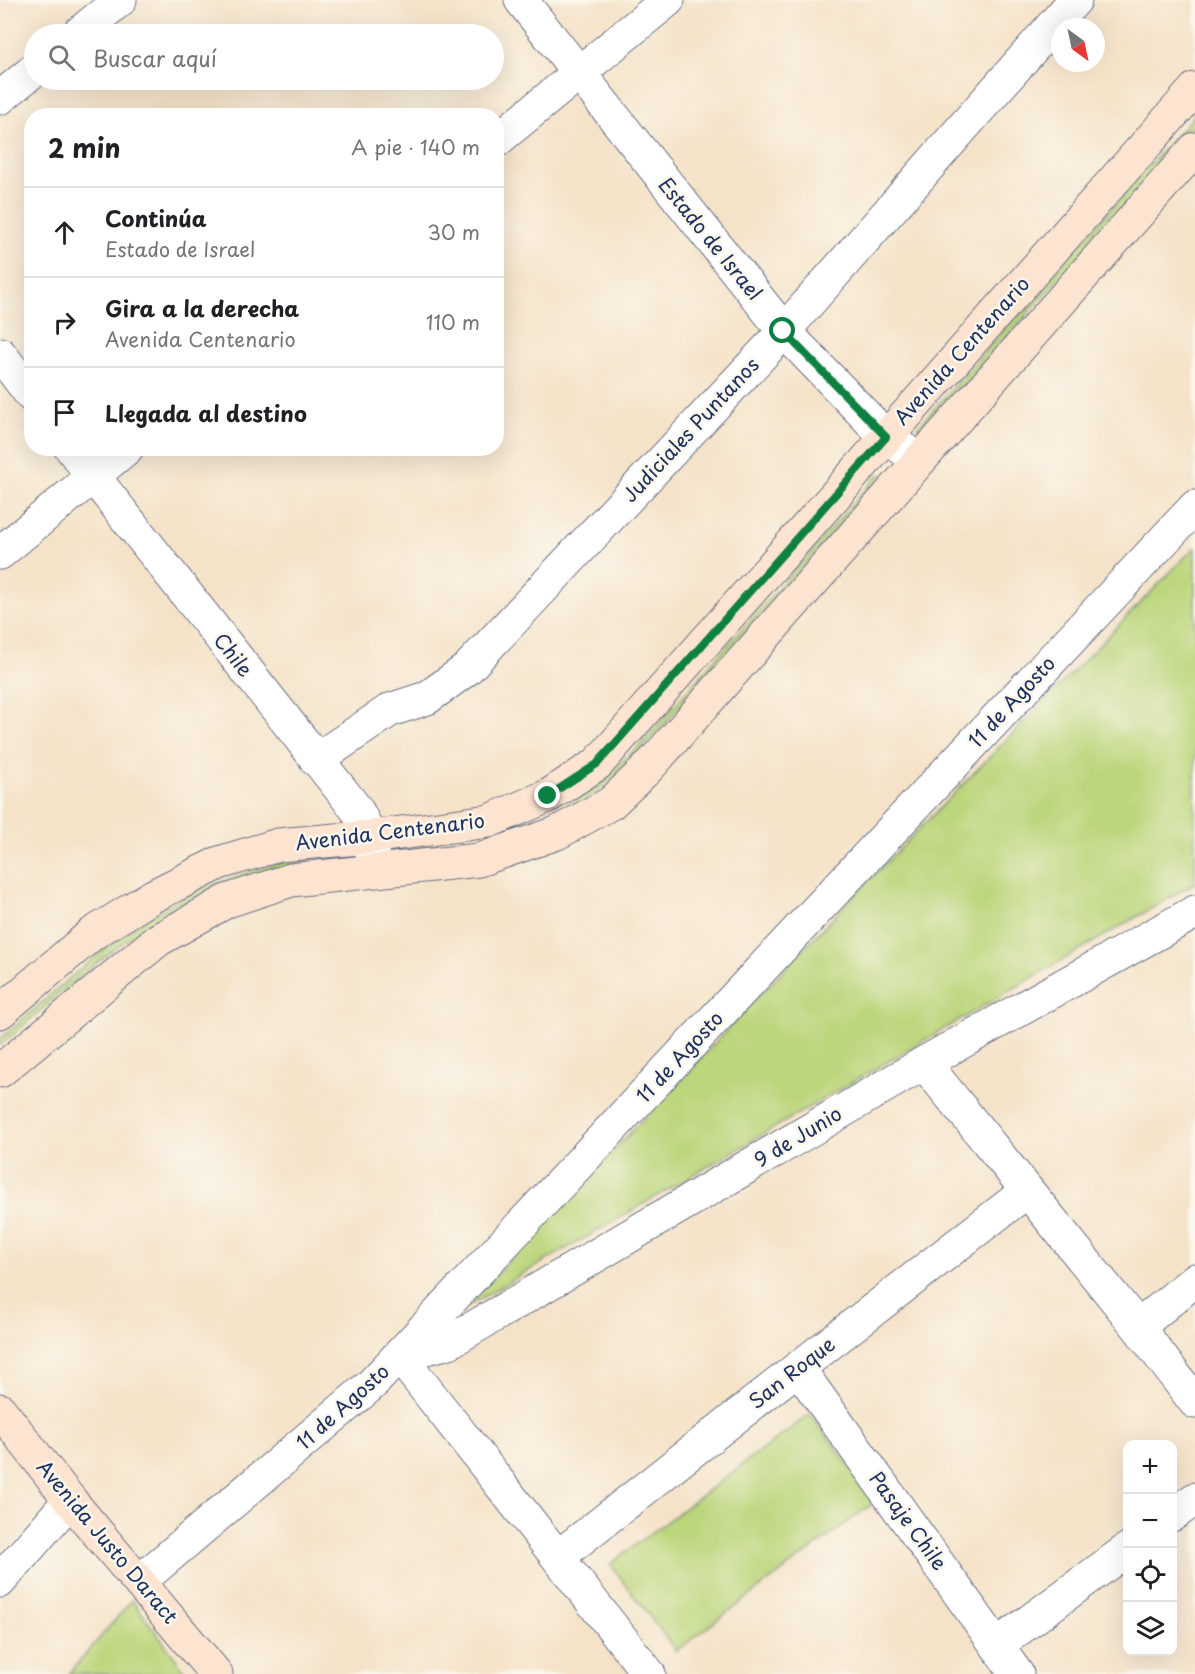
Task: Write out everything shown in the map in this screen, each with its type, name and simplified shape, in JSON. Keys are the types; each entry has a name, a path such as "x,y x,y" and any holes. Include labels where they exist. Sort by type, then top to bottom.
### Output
{"main road":[{"name":"Avenida Centenario","path":"0,1012 92,934 153,896 219,863 278,845 371,837 489,821 548,796 597,764 1195,89"},
{"name":"Avenida Centenario","path":"0,1071 158,940 227,901 291,880 479,860 557,833 610,803 649,767 1195,149"},
{"name":"Avenida Justo Daract","path":"0,1410 70,1500 216,1674"}],"street":[{"path":"90,24 120,0"},
{"name":"Estado de Israel","path":"521,0 783,331 886,437 920,460"},
{"path":"504,134 668,0"},
{"name":"Judiciales Puntanos","path":"316,760 390,710 427,698 467,669 783,331 1075,0"},
{"path":"0,98 24,78"},
{"path":"0,354 24,386"},
{"name":"Chile","path":"76,456 357,810 371,837 373,871"},
{"path":"0,554 117,456"},
{"name":"11 de Agosto","path":"140,1581 372,1384 1195,507"},
{"name":"9 de Junio","path":"399,1355 450,1342 924,1063 1195,912"},
{"path":"924,1063 1138,1327 1195,1402"},
{"name":"San Roque","path":"558,1557 1027,1191"},
{"path":"1138,1327 1195,1280"},
{"path":"399,1355 558,1557 636,1670"},
{"name":"Pasaje Chile","path":"798,1368 1017,1674"},
{"path":"1177,1512 1195,1499"},
{"path":"0,1581 70,1500"},
{"path":"997,1645 1123,1553"}],"green space":[{"path":"1195,114 1195,124 923,432 918,427"},
{"path":"879,474 883,476 632,761 597,791 563,815 475,845 420,853 420,847 486,838 524,828 570,804 597,783 636,749"},
{"path":"1195,547 1195,883 466,1307 841,909"},
{"path":"309,855 309,861 251,876 196,897 143,928 70,985 0,1046 0,1039 80,970 122,936 164,908 216,883"},
{"path":"810,1414 876,1501 676,1651 610,1564"},
{"path":"132,1600 187,1674 69,1674"}],"route":[{"path":"548,796 597,764 886,437 783,331"}]}
